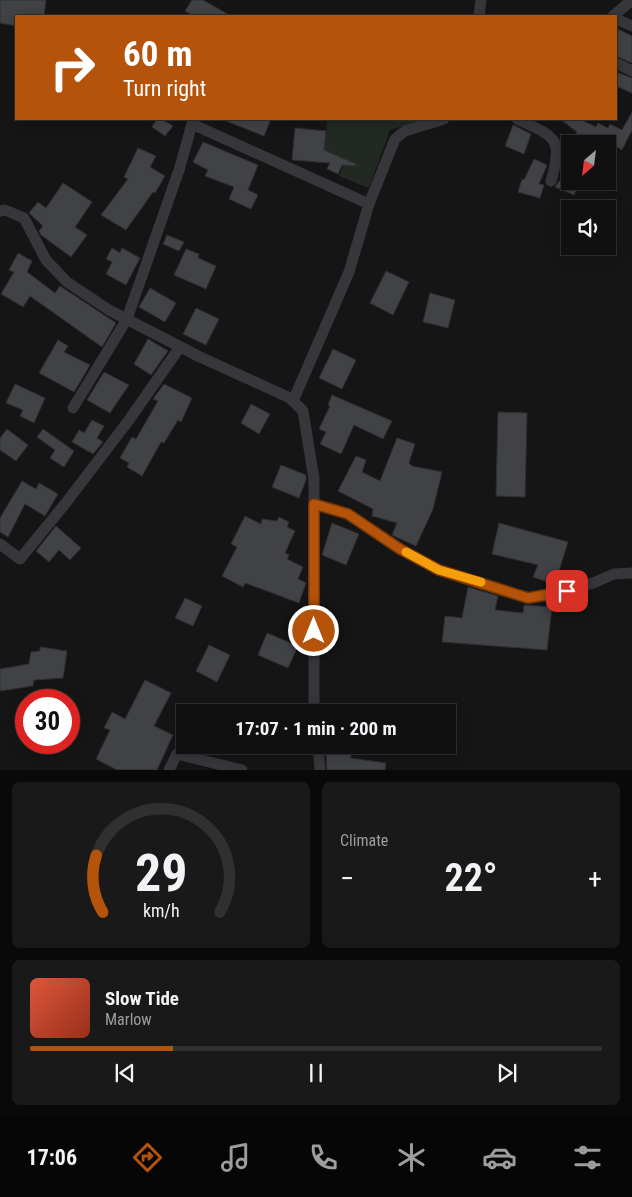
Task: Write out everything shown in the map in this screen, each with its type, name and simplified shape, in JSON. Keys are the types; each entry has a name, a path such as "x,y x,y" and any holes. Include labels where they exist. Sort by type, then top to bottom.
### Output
{"street":[{"path":"479,15 481,0"},
{"path":"615,15 632,0"},
{"path":"617,19 632,26"},
{"path":"617,64 632,71"},
{"path":"293,401 349,272 369,204 395,139 405,131 441,120"},
{"path":"518,120 549,134 554,140 558,156 550,181"},
{"path":"73,408 127,320 179,170 193,122 369,204"},
{"path":"0,211 5,210 24,218 46,260 67,282 127,320 293,401 303,411 314,479 314,704"},
{"path":"0,544 20,559 123,428 180,347"},
{"path":"314,504 348,514 400,549 439,570 528,598 554,595 593,583 614,574 632,573"},
{"path":"170,770 177,754 242,770"},
{"path":"319,754 320,770"}],"shaded area":[{"path":"324,120 423,120 390,130 369,188 339,176 345,161 324,152 327,121"}],"building":[{"path":"0,0 46,0 44,15 15,15 15,26 0,23"},
{"path":"192,0 203,0 229,15 192,15 185,11"},
{"path":"617,28 632,36 632,63 617,56"},
{"path":"617,72 632,78 632,93 617,86"},
{"path":"632,112 632,130 622,150 617,147 616,150 616,135 576,135 577,132 561,120 581,120 596,127 598,123 608,128 610,124 622,130"},
{"path":"156,120 164,120 173,126 165,136 152,127"},
{"path":"224,120 271,120 264,136"},
{"path":"513,125 531,134 524,154 505,146"},
{"path":"295,128 326,131 324,150 356,164 356,166 342,165 338,174 327,169 330,163 292,160"},
{"path":"203,142 258,165 248,190 258,195 251,209 229,199 234,187 205,176 208,170 193,162"},
{"path":"138,148 156,156 150,167 165,176 155,193 153,192 126,230 101,215 128,179 124,177"},
{"path":"534,159 547,165 539,184 544,185 540,198 518,192 522,179 524,180"},
{"path":"559,181 561,181 561,190 555,187"},
{"path":"63,183 92,202 75,227 87,235 71,257 41,235 39,231 43,226 29,213 38,202 46,208"},
{"path":"562,190 576,190 574,195"},
{"path":"167,235 184,242 179,251 163,244"},
{"path":"112,248 120,253 122,248 140,258 126,285 106,274 112,262 106,259"},
{"path":"186,249 199,254 198,258 216,266 206,289 174,275"},
{"path":"18,253 32,261 27,272 55,293 60,286 116,323 102,347 30,296 23,307 1,294 14,272 9,270"},
{"path":"386,271 409,282 393,315 370,303"},
{"path":"150,288 176,303 165,322 139,307"},
{"path":"430,293 455,300 448,328 423,322"},
{"path":"196,308 219,319 206,345 183,334"},
{"path":"148,339 168,351 151,375 134,364"},
{"path":"58,340 68,346 64,352 90,365 74,392 39,373"},
{"path":"333,349 356,360 342,389 319,378"},
{"path":"104,372 129,385 110,413 87,400"},
{"path":"15,384 45,398 34,423 20,416 23,410 6,403"},
{"path":"164,384 192,398 181,422 178,420 164,443 161,442 142,476 127,467 129,463 120,458 132,437 136,439 158,401 153,399"},
{"path":"332,395 392,421 383,439 354,425 341,454 320,444 326,432 319,429 330,406 328,405"},
{"path":"251,404 270,414 259,434 241,423"},
{"path":"498,412 527,413 525,497 496,496"},
{"path":"92,420 104,426 97,438 103,442 93,454 72,442 79,430 84,433"},
{"path":"7,429 28,445 16,461 0,450 0,438"},
{"path":"43,429 74,451 64,467 50,458 55,450 37,437"},
{"path":"397,438 415,444 409,463 412,466 442,472 433,509 416,546 392,535 397,523 372,516 373,509 338,491 356,456 366,460 362,472 380,481"},
{"path":"281,465 306,475 299,498 272,487"},
{"path":"22,481 36,489 39,483 58,494 45,516 25,504 8,537 0,532 0,518"},
{"path":"245,516 261,524 262,519 277,521 279,517 289,522 287,527 295,531 285,553 289,555 287,559 303,567 298,579 306,583 299,603 245,583 243,587 222,576 237,547 231,544"},
{"path":"332,523 359,534 346,565 322,555"},
{"path":"499,523 568,542 559,571 555,570 551,583 533,577 538,565 492,554"},
{"path":"56,526 81,548 70,560 59,550 49,562 36,551"},
{"path":"468,587 498,596 495,610 523,613 524,605 552,607 547,650 442,642 445,616 462,618"},
{"path":"185,598 202,606 193,626 175,618"},
{"path":"267,633 298,646 288,668 258,655"},
{"path":"209,645 230,655 217,682 196,671"},
{"path":"40,647 67,651 63,678 34,680 33,686 0,691 0,669 29,664 31,652 40,651"},
{"path":"145,680 171,693 154,726 173,735 157,770 117,770 96,759 110,730 104,728 112,712 125,719"},
{"path":"326,754 351,754 351,758 386,763 385,770 327,770"}],"slow traffic":[{"path":"406,552 439,570 481,582"}],"route":[{"path":"314,631 314,504 348,514 400,549 439,570 528,598 554,595 567,591"}]}
